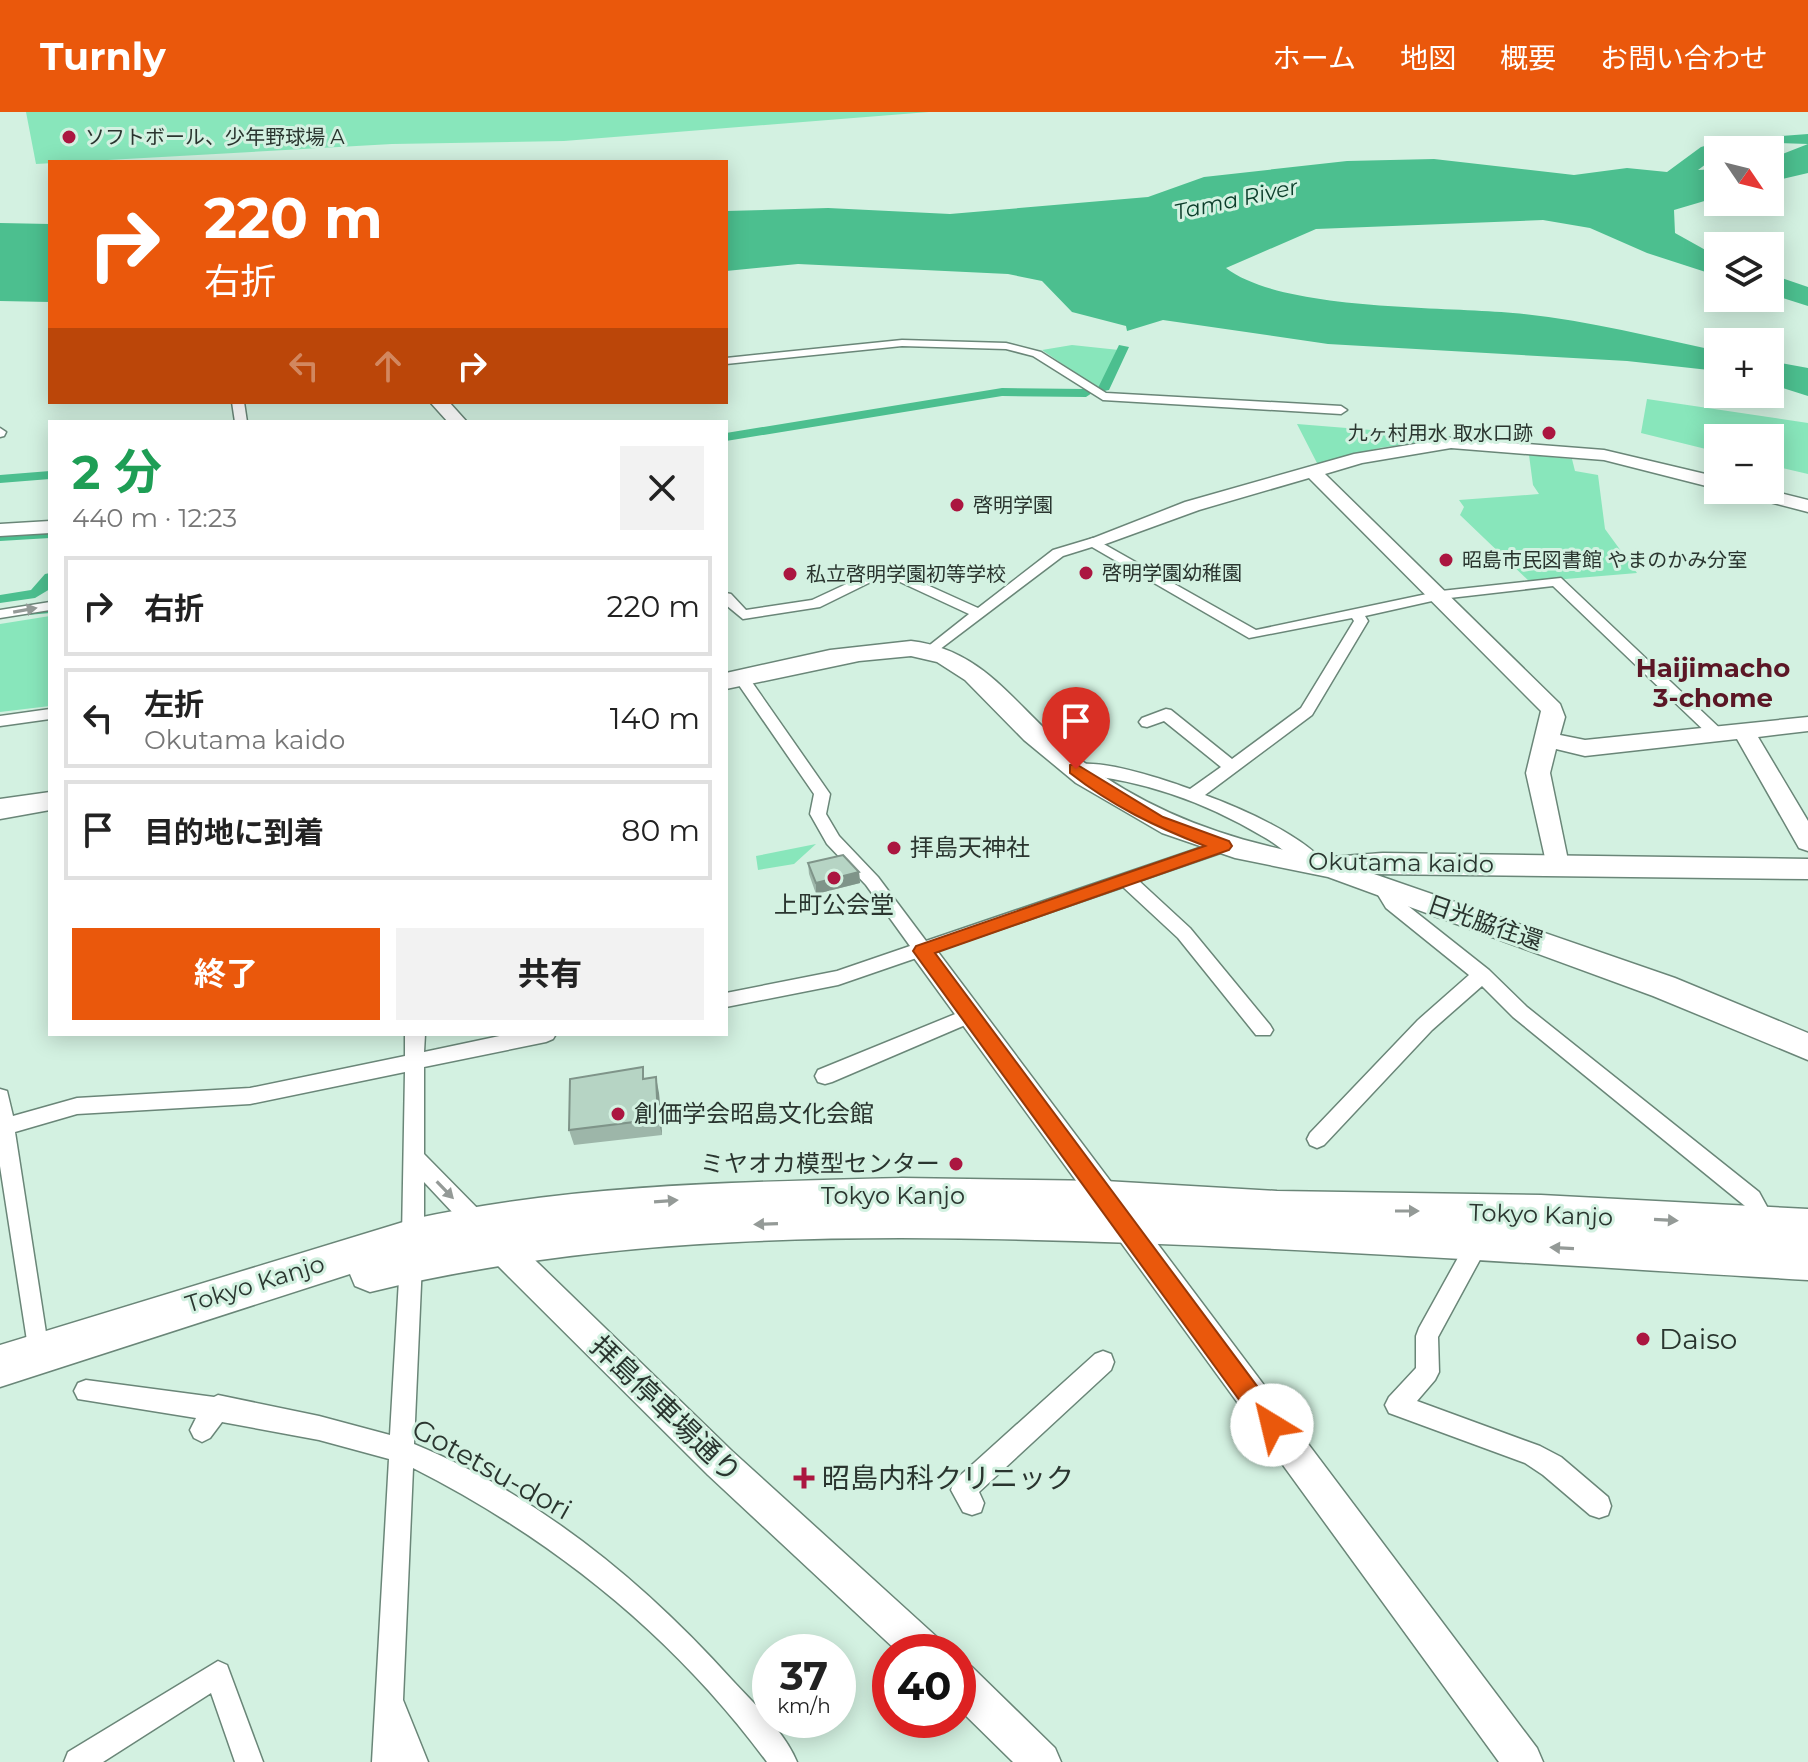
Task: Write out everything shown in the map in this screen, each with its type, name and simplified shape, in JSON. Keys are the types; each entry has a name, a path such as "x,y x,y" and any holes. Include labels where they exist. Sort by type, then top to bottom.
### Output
{"highway":[{"name":"Tokyo Kanjo","path":"0,1366 38,1352 412,1250 488,1234 1115,1211 1277,1209 1541,1213 1808,1227"},
{"name":"Tokyo Kanjo","path":"1115,1211 1478,1243 1808,1261"},
{"name":"Tokyo Kanjo","path":"0,1388 262,1303 412,1250"}],"main road":[{"name":"Okutama kaido","path":"734,680 895,649 931,651 964,667 1101,789 1157,821 1223,846 1319,867 1383,863 1808,869"},
{"path":"0,809 48,801"},
{"name":"日光脇往還","path":"1319,867 1381,885 1664,987 1808,1047"}],"street":[{"path":"728,361 902,343 1006,346 1037,354 1103,396 1341,410"},
{"path":"441,404 456,420"},
{"path":"931,651 1058,553 1192,506 1360,458 1451,443 1604,455 1704,480"},
{"path":"1314,473 1545,698 1554,717 1538,773 1557,865"},
{"path":"1784,500 1808,506"},
{"path":"0,530 48,527"},
{"path":"1093,542 1254,635 1441,595 1556,581 1719,735"},
{"path":"728,599 743,615 772,607 806,606 833,597 885,570 978,613"},
{"path":"0,614 48,606"},
{"path":"1191,797 1307,711 1352,641 1361,621 1356,613"},
{"path":"734,680 822,794 818,814 833,840 872,881 1523,1762"},
{"path":"0,721 48,714"},
{"path":"1147,722 1166,714 1232,767"},
{"path":"1549,740 1585,748 1808,724"},
{"path":"1744,732 1808,842"},
{"name":"日光脇往還","path":"1076,769 1106,769 1166,786 1296,846 1319,867"},
{"path":"728,1000 838,978 1223,846"},
{"path":"1126,879 1184,933 1263,1030"},
{"path":"1381,885 1392,903 1482,975 1520,1012 1752,1199 1766,1225"},
{"path":"1317,1139 1425,1025 1482,975"},
{"path":"825,1076 970,1015"},
{"path":"386,1762 391,1704 399,1449 412,1250 415,1036"},
{"path":"2,1128 77,1106 250,1096 536,1036"},
{"path":"0,1097 2,1128 38,1352"},
{"name":"拝島停車場通り","path":"414,1157 720,1463 906,1634"},
{"path":"1478,1243 1427,1336 1427,1372 1397,1405 1532,1454 1552,1466 1599,1506"},
{"path":"972,1503 963,1490 1103,1362"},
{"name":"Gotetsu-dori","path":"86,1391 218,1407 303,1424 399,1449 495,1499 598,1565 670,1630 769,1741 783,1762"},
{"path":"202,1430 218,1407"},
{"path":"78,1762 218,1674 249,1762"},
{"path":"976,1699 1041,1762"},
{"path":"391,1704 414,1762"}],"shaded area":[{"path":"26,112 929,112 564,141 392,144 107,160 48,160 48,163 36,164"},
{"path":"1072,345 1119,350 1099,389 1042,350"},
{"path":"1647,399 1808,423 1808,474 1784,468 1784,424 1704,424 1704,449 1641,433"},
{"path":"1297,424 1458,437 1379,448 1318,465"},
{"path":"1529,455 1572,459 1575,471 1598,475 1605,529 1637,573 1530,582 1460,515 1464,507 1459,500 1539,494 1533,485"},
{"path":"48,616 48,706 0,712 0,624"},
{"path":"816,844 794,864 758,870 756,856"}],"water":[{"path":"1808,134 1808,144 1784,143 1784,136 1781,136"},
{"path":"1808,144 1808,173 1784,179 1784,153"},
{"name":"Tama River","path":"1704,146 1704,166 1698,170 1704,170 1704,201 1674,210 1675,233 1704,249 1704,271 1647,253 1590,228 1543,220 1316,229 1226,268 1251,282 1322,299 1513,313 1616,329 1704,348 1704,369 1627,361 1328,344 1163,320 1127,331 1126,326 1072,312 1042,281 1008,274 798,264 728,271 728,211 828,208 950,214 1148,197 1204,177 1347,161 1434,159 1574,175 1627,168 1667,172"},
{"path":"0,223 48,224 48,302 0,301"},
{"path":"1784,279 1808,287 1808,306 1784,298"},
{"path":"1784,364 1808,368 1808,396 1784,388"}],"building":[{"path":"843,855 859,872 816,883 808,863"},
{"name":"創価学会昭島文化会館","path":"643,1067 643,1079 656,1077 658,1119 569,1130 570,1079"}],"waterway":[{"path":"1103,390 1123,347"},
{"path":"728,437 1002,392 1086,393"},
{"path":"0,479 48,475"},
{"path":"0,537 48,534"},
{"path":"0,599 36,593 48,580"},
{"path":"27,613 48,611"}],"place":[{"name":"ソフトボール、少年野球場 A","path":"69,137"},
{"name":"九ヶ村用水 取水口跡","path":"1549,433"},
{"name":"啓明学園","path":"957,505"},
{"name":"昭島市民図書館 やまのかみ分室","path":"1446,560"},
{"name":"啓明学園幼稚園","path":"1086,573"},
{"name":"私立啓明学園初等学校","path":"790,574"},
{"name":"拝島天神社","path":"894,848"},
{"name":"上町公会堂","path":"834,878"},
{"name":"創価学会昭島文化会館","path":"618,1114"},
{"name":"ミヤオカ模型センター","path":"956,1164"},
{"name":"Daiso","path":"1643,1339"},
{"name":"昭島内科クリニック","path":"804,1478"}],"district":[{"name":"Haijimacho 3-chome","path":"1713,683"}],"route":[{"path":"1076,769 1101,789 1157,821 1223,846 923,951 1272,1425"}]}
